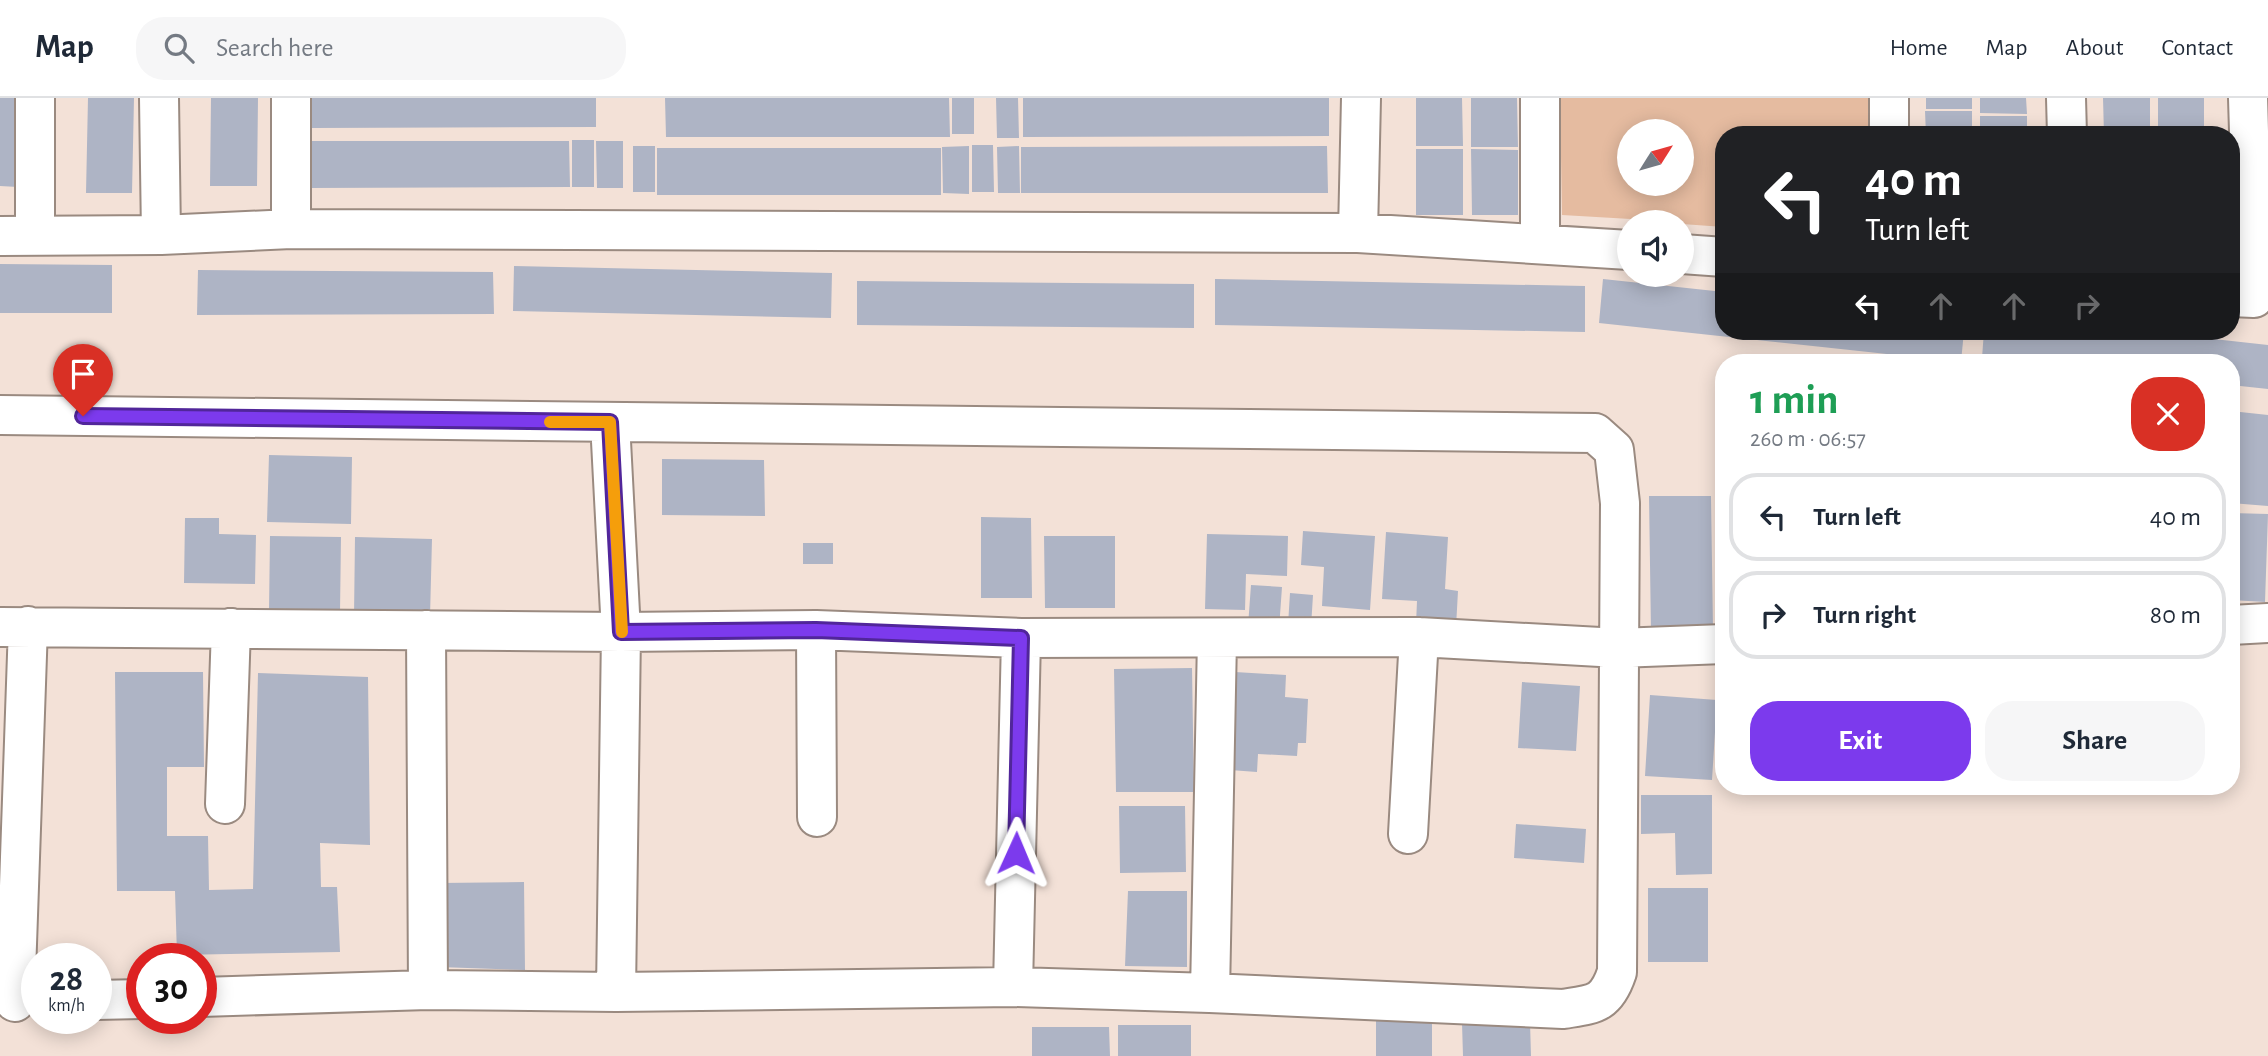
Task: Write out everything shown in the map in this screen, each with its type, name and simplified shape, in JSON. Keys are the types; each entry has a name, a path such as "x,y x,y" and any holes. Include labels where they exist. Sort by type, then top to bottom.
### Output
{"street":[{"path":"35,98 18,236 161,235 291,229 1357,233 1617,249"},
{"path":"159,98 161,235"},
{"path":"291,98 291,229"},
{"path":"1357,233 1361,98"},
{"path":"1540,98 1540,243"},
{"path":"1889,98 1889,126"},
{"path":"2066,98 2067,126"},
{"path":"2240,297 2254,298 2248,98"},
{"path":"1694,255 1715,256"},
{"path":"0,415 1595,433 1614,450 1618,472 1617,972 1610,991 1592,1005 1563,1009 1013,987 617,992 428,990 217,997"},
{"path":"610,422 621,632 617,992"},
{"path":"2240,625 2268,623"},
{"path":"17,1002 14,627 621,632 816,630 1021,638 1419,637 1618,648 1715,644"},
{"path":"225,804 231,628"},
{"path":"426,630 428,990"},
{"path":"816,630 817,817"},
{"path":"1408,834 1419,637"},
{"path":"1013,987 1021,638"},
{"path":"1210,993 1217,639"}],"shaded area":[{"path":"1560,98 1869,98 1868,126 1715,126 1715,226 1694,225 1694,210 1617,210 1617,218 1562,215"}],"building":[{"path":"0,98 21,98 18,187 0,186"},
{"path":"88,98 134,98 132,193 86,193"},
{"path":"211,98 258,98 257,186 210,186"},
{"path":"312,98 596,98 596,127 312,128"},
{"path":"665,98 949,98 950,137 666,137"},
{"path":"952,98 974,98 974,134 952,134"},
{"path":"996,98 1018,98 1019,138 997,138"},
{"path":"1023,98 1329,98 1329,136 1023,137"},
{"path":"1416,98 1462,98 1463,146 1416,146"},
{"path":"1471,98 1517,98 1518,147 1471,147"},
{"path":"1926,98 1972,98 1972,109 1926,109"},
{"path":"1980,98 2026,98 2027,114 1980,113"},
{"path":"2103,98 2150,98 2150,126 2104,126"},
{"path":"2158,98 2204,98 2204,126 2158,126"},
{"path":"1925,111 1972,111 1972,126 1926,126"},
{"path":"1980,116 2027,116 2027,126 1980,126"},
{"path":"572,140 594,140 594,187 572,187"},
{"path":"307,141 569,141 570,187 307,188"},
{"path":"596,141 623,141 623,188 597,188"},
{"path":"972,145 993,145 994,192 972,192"},
{"path":"633,146 655,146 655,192 633,192"},
{"path":"969,146 969,194 943,193 942,147"},
{"path":"1019,146 1020,193 998,193 997,147"},
{"path":"1327,146 1328,193 1021,193 1021,147"},
{"path":"657,148 941,148 941,195 657,195"},
{"path":"1416,149 1463,149 1463,215 1416,215"},
{"path":"1471,149 1518,150 1518,215 1472,215"},
{"path":"0,264 112,265 112,313 0,313"},
{"path":"514,266 832,273 831,318 513,311"},
{"path":"198,270 493,272 494,314 197,315"},
{"path":"1215,279 1585,286 1585,332 1215,325"},
{"path":"1603,279 1617,281 1617,287 1677,287 1715,291 1715,335 1599,323"},
{"path":"857,281 1194,284 1194,328 857,325"},
{"path":"1757,340 1963,340 1962,354 1887,354"},
{"path":"1983,340 2223,340 2268,345 2268,389 2240,386 2240,354 1982,354"},
{"path":"2240,412 2268,415 2268,506 2240,504"},
{"path":"269,455 352,457 351,524 267,522"},
{"path":"662,459 764,460 765,516 662,515"},
{"path":"1649,496 1711,496 1713,631 1651,632"},
{"path":"2240,513 2268,514 2265,602 2240,601"},
{"path":"981,517 1031,518 1032,598 981,598"},
{"path":"185,518 219,518 219,534 256,535 255,584 184,583"},
{"path":"1303,531 1375,536 1370,610 1322,606 1324,567 1301,565"},
{"path":"1386,532 1448,537 1445,589 1458,591 1456,627 1416,624 1417,601 1382,599"},
{"path":"1207,534 1288,536 1287,576 1246,574 1245,610 1205,609"},
{"path":"270,536 341,537 340,612 269,611"},
{"path":"1044,536 1115,536 1115,608 1045,608"},
{"path":"355,537 432,539 430,617 354,616"},
{"path":"803,543 833,543 833,564 803,564"},
{"path":"1251,585 1282,587 1279,629 1248,626"},
{"path":"1290,593 1313,595 1311,627 1288,625"},
{"path":"1192,668 1194,792 1116,792 1114,669"},
{"path":"115,672 203,672 204,767 167,767 167,836 208,836 209,890 253,889 258,673 368,677 370,845 320,843 321,887 337,887 340,952 217,954 217,943 177,943 175,891 117,891"},
{"path":"1235,672 1286,675 1285,697 1308,699 1306,743 1298,743 1297,756 1258,754 1257,772 1230,770"},
{"path":"1522,682 1580,686 1576,751 1518,748"},
{"path":"1650,695 1715,700 1712,780 1645,776"},
{"path":"1641,795 1712,795 1712,874 1676,875 1675,833 1641,834"},
{"path":"1119,806 1185,806 1186,872 1120,873"},
{"path":"1516,824 1586,829 1584,863 1514,858"},
{"path":"524,882 525,970 439,967 439,883"},
{"path":"1648,888 1708,888 1708,962 1648,962"},
{"path":"1128,891 1187,891 1187,967 1125,966"},
{"path":"1376,1017 1432,1018 1432,1056 1376,1056"},
{"path":"1530,1022 1531,1056 1463,1056 1462,1023"},
{"path":"1118,1025 1191,1025 1191,1056 1118,1056"},
{"path":"1032,1027 1109,1027 1110,1056 1032,1056"}],"slow traffic":[{"path":"550,422 610,422 622,632"}],"route":[{"path":"83,416 610,422 621,632 816,630 1021,638 1016,853"}]}
